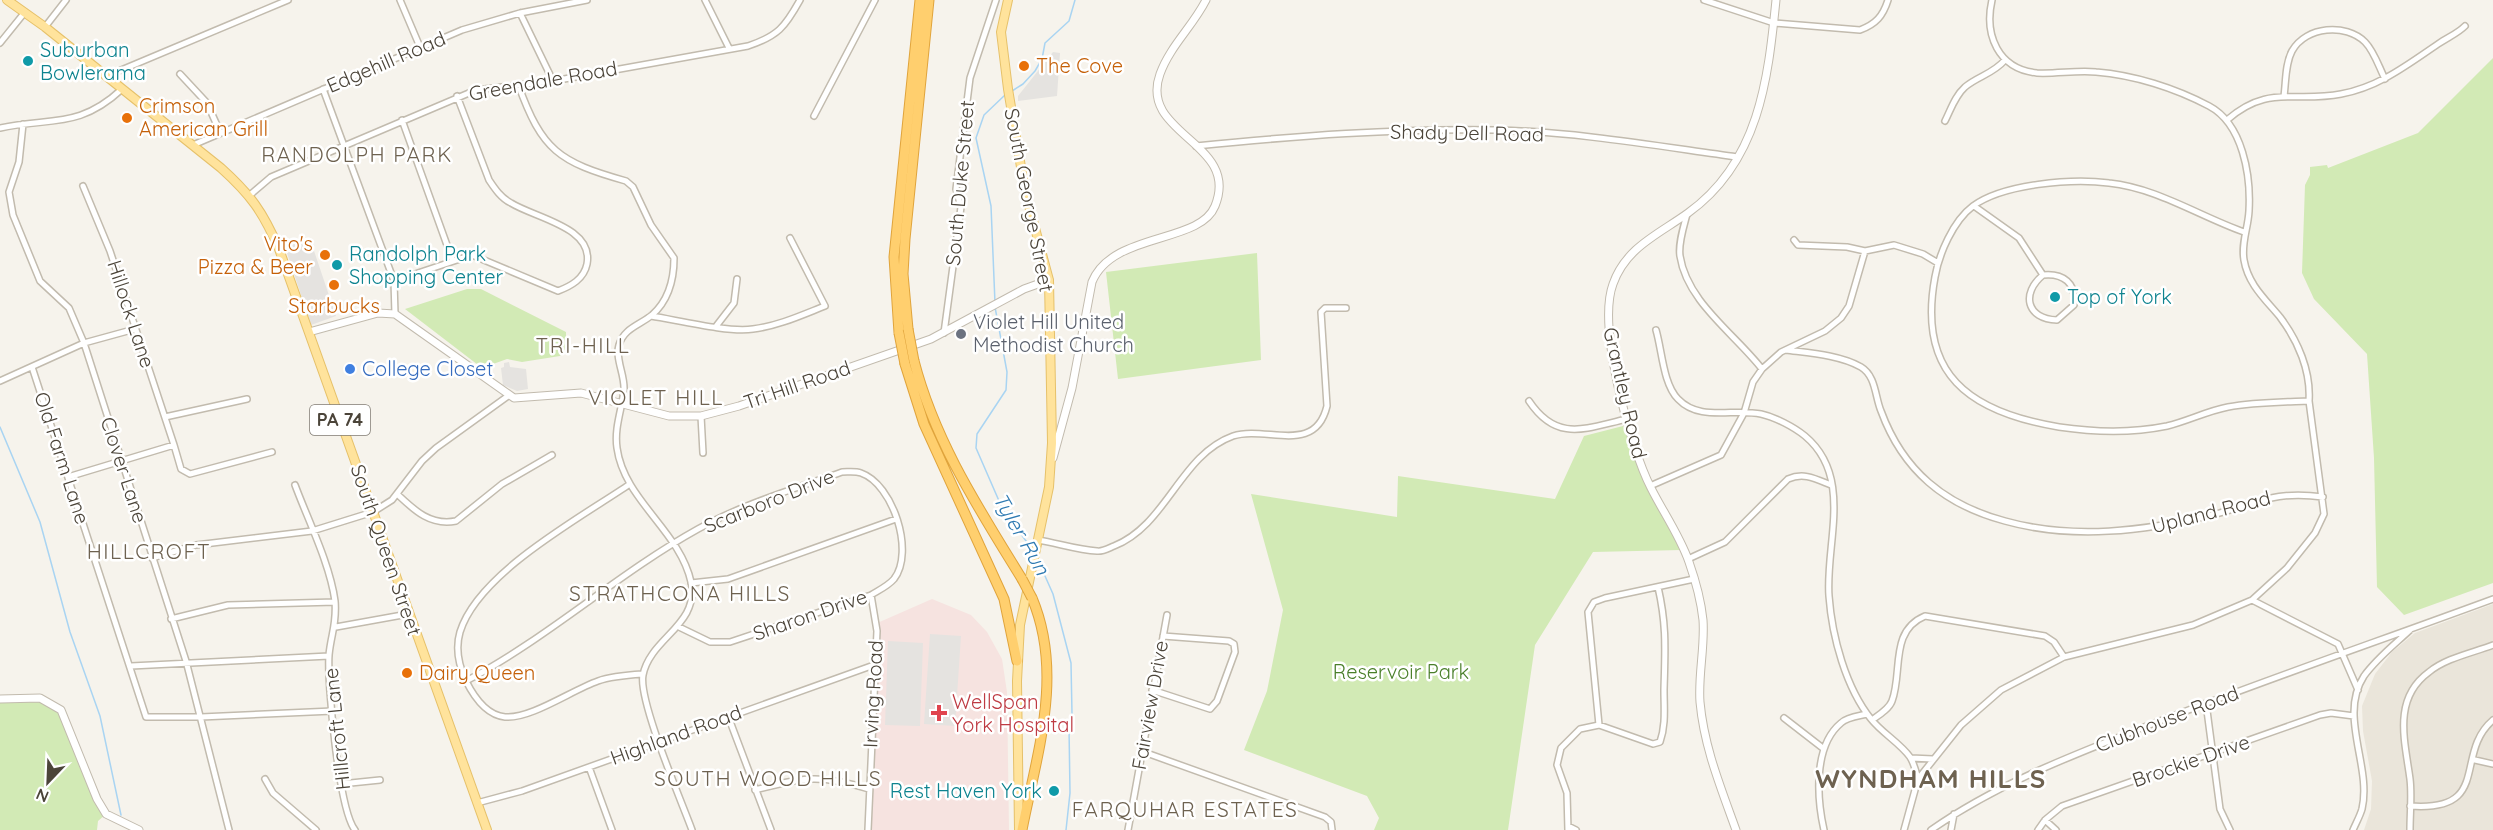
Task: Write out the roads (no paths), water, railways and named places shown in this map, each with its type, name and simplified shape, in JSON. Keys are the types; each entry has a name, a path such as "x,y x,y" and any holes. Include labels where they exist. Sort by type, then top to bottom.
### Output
{"highway":[{"path":"920,0 894,257 903,331 924,424 1002,594 1017,662"},
{"path":"903,331 905,239 929,0"},
{"path":"909,363 945,449 1022,579 1032,598 1044,632 1049,683 1021,830"}],"main road":[{"name":"South Queen Street","path":"7,0 45,27 193,145 250,195 269,225 487,830"},
{"name":"South George Street","path":"1008,0 1001,32 1008,93 1025,191 1049,280 1052,460 1038,540 1022,610 1017,662 1021,830"}],"street":[{"path":"45,27 66,0"},
{"path":"107,76 288,0"},
{"path":"400,0 420,47"},
{"name":"Edgehill Road","path":"193,145 462,30 520,13 587,0"},
{"path":"705,0 729,48"},
{"name":"Greendale Road","path":"250,195 271,177 457,96 494,86 553,81 748,46 778,33 800,0"},
{"path":"814,116 875,0"},
{"name":"South Duke Street","path":"944,334 961,207 956,189 970,78 996,0"},
{"path":"1052,460 1072,388 1092,282 1097,269 1114,255 1202,222 1214,208 1218,197 1219,176 1216,164 1167,118 1160,107 1158,86 1159,75 1174,46 1206,0"},
{"path":"1704,0 1774,23 1860,30 1874,24 1884,12 1888,0"},
{"name":"Grantley Road","path":"1736,830 1707,747 1700,704 1699,670 1703,620 1694,579 1688,559 1650,486 1627,419 1608,334 1609,295 1628,257 1646,240 1687,214 1715,190 1737,157 1763,98 1776,0"},
{"path":"1904,830 1918,779 1961,725 2001,690 2064,657 2193,625 2252,600 2288,568 2315,533 2324,514 2309,401 2310,383 2294,339 2251,282 2244,262 2244,232 2249,209 2245,164 2238,140 2227,120 2211,107 2148,82 2096,72 2038,73 2022,70 2005,60 1993,45 1989,28 1992,0"},
{"path":"0,43 25,12"},
{"path":"520,13 553,81"},
{"path":"2227,120 2246,105 2258,100 2284,96 2312,98 2366,88 2385,79 2465,26"},
{"path":"2284,96 2292,51 2308,36 2332,29 2359,36 2368,45 2385,79"},
{"path":"1945,120 1963,90 1997,70 2005,60"},
{"path":"180,74 207,103 220,132"},
{"path":"519,84 540,135 554,149 579,167 617,178 633,187 651,225 674,258 674,273 667,294 651,316 631,327 619,345 624,388 615,434 620,465 630,484 685,563 691,584 690,602 679,627 657,646 643,674 642,693 692,830"},
{"path":"0,128 78,118 100,108 122,89"},
{"path":"323,89 394,280 395,314"},
{"path":"394,280 472,255 558,291 582,276 587,257 584,242 578,236 508,202 489,180 457,96"},
{"path":"402,120 452,260"},
{"name":"Clover Lane","path":"23,124 19,162 9,192 13,215 40,280 69,308 84,344 120,462 186,661 229,830"},
{"name":"Shady Dell Road","path":"1196,146 1424,130 1499,130 1604,137 1737,157"},
{"path":"2244,232 2133,186 2107,183 2054,183 1990,196 1960,218 1938,263 1932,291 1932,342 1951,378 1976,399 2025,418 2058,426 2127,430 2166,426 2224,408 2251,403 2309,401"},
{"name":"Hillock Lane","path":"83,186 110,251 181,469 190,474 273,452"},
{"path":"1974,206 2019,238 2043,275"},
{"path":"1687,214 1680,255 1695,293 1762,369"},
{"path":"651,316 753,330 789,321 825,306 790,238"},
{"path":"1794,240 1798,245 1865,250 1894,245 1923,254 1938,263"},
{"path":"1650,486 1721,455 1744,413 1753,382 1762,369 1786,350 1825,331 1841,318 1849,306 1865,250"},
{"path":"2057,274 2066,278 2074,291 2074,304 2057,320 2038,315 2029,301 2030,290 2043,275 2057,274"},
{"path":"717,326 734,303 737,279"},
{"name":"Tri Hill Road","path":"508,396 520,398 581,393 669,416 701,416 739,406 944,334 995,305 1049,280"},
{"path":"1038,540 1099,552 1129,540 1144,528 1180,480 1201,458 1233,436 1289,436 1318,426 1324,421 1327,406 1321,312 1325,308 1346,308"},
{"path":"152,558 196,545 312,531 373,512 397,494 422,461 436,448 508,396 395,314 378,313 309,332"},
{"path":"0,381 84,344 135,329"},
{"path":"1656,330 1670,385 1677,399 1695,411 1744,413 1771,418 1805,436 1822,455 1832,485 1835,503 1829,596 1841,661 1851,688 1867,714 1911,758 1918,779"},
{"name":"Upland Road","path":"1786,350 1862,367 1872,379 1881,411 1900,452 1918,475 1947,497 1974,511 2006,522 2045,529 2113,532 2164,526 2278,495 2300,494 2323,497"},
{"name":"Old Farm Lane","path":"32,367 131,666 143,710 149,718 201,717"},
{"path":"165,417 247,399"},
{"path":"1529,401 1536,412 1552,426 1567,430 1627,419"},
{"path":"701,416 703,453"},
{"path":"68,477 174,445"},
{"path":"397,494 419,515 447,523 456,521 502,484 552,455"},
{"name":"Scarboro Drive","path":"466,681 532,644 564,617 672,544 730,513 784,492 852,471 862,473 876,483 889,500 901,534"},
{"path":"1688,559 1725,542 1788,479 1796,476 1809,476 1832,485"},
{"path":"630,484 514,562 473,608 460,631 459,660 473,694 488,711 501,717 514,717 599,680 643,674"},
{"name":"Hillcroft Lane","path":"296,485 333,588 336,627 329,656 336,758 348,820 355,830"},
{"path":"691,584 728,579 896,519"},
{"name":"Sharon Drive","path":"679,627 710,642 730,642 871,595 896,578 904,551 901,534"},
{"path":"1599,725 1588,612 1594,602 1694,579"},
{"path":"1576,830 1568,828 1567,793 1557,765 1561,748 1580,729 1599,725 1653,744 1659,742 1665,719 1667,645 1665,615 1658,587"},
{"name":"Irving Road","path":"868,830 877,631 871,595"},
{"name":"Clubhouse Road","path":"1931,830 1955,813 2048,765 2206,703 2493,599"},
{"path":"2252,600 2338,644 2358,690"},
{"path":"171,619 228,605 335,602"},
{"path":"336,627 408,614"},
{"name":"Fairview Drive","path":"1128,830 1167,615"},
{"path":"1872,720 1892,702 1899,648 1910,626 1924,616 2045,636 2054,642 2064,657"},
{"path":"2353,830 2362,809 2363,783 2354,716 2358,690 2363,678 2378,659 2412,628"},
{"path":"1152,690 1210,709 1217,701 1235,652 1234,644 1229,640 1163,636"},
{"path":"2410,830 2410,781 2402,730 2404,709 2410,695 2430,671 2493,645"},
{"path":"131,666 186,661 329,656"},
{"name":"Highland Road","path":"477,803 589,767 659,740 874,665"},
{"path":"0,699 40,698 61,710 97,799 106,814 139,830"},
{"path":"2206,703 2211,755 2220,809 2230,830"},
{"path":"201,717 333,711"},
{"path":"1824,830 1817,789 1824,749 1830,735 1841,722 1867,714"},
{"name":"Brockie Drive","path":"2038,830 2045,820 2062,806 2320,715 2354,716"},
{"path":"728,716 771,830"},
{"path":"1784,718 1824,749"},
{"path":"2410,806 2435,807 2457,798 2468,783 2481,734 2493,720"},
{"path":"1141,751 1325,818 1331,822 1332,830"},
{"path":"1911,758 1933,759"},
{"path":"2475,760 2493,764"},
{"path":"589,767 612,830"},
{"path":"265,778 273,793 316,830"},
{"path":"755,790 803,778 839,780 869,789"},
{"path":"341,784 380,780"},
{"path":"1951,830 1955,813"},
{"path":"2045,820 2054,829"},
{"path":"2045,830 2054,829"}],"waterway":[{"name":"Tyler Run","path":"1012,91 1023,84 1035,71 1042,59 1045,43 1069,21 1075,0"},
{"name":"Tyler Run","path":"995,303 991,206 976,138 984,115 1005,95"},
{"name":"Tyler Run","path":"995,307 1007,372 1006,390 977,434 976,448 1003,510 1032,549"},
{"path":"0,427 40,522 70,632 100,716 121,815"},
{"name":"Tyler Run","path":"1037,558 1053,594 1071,663 1070,793 1066,830"}],"place":[{"name":"Suburban Bowlerama","path":"28,61"},
{"name":"The Cove","path":"1024,66"},
{"name":"Crimson American Grill","path":"127,118"},
{"name":"Vito's Pizza & Beer","path":"325,255"},
{"name":"Randolph Park Shopping Center","path":"337,265"},
{"name":"Starbucks","path":"334,285"},
{"name":"Top of York","path":"2055,297"},
{"name":"Violet Hill United Methodist Church","path":"961,334"},
{"name":"College Closet","path":"350,369"},
{"name":"Dairy Queen","path":"407,673"},
{"name":"WellSpan York Hospital","path":"939,713"},
{"name":"Rest Haven York","path":"1054,791"}],"district":[{"name":"RANDOLPH PARK","path":"357,155"},
{"name":"TRI-HILL","path":"583,346"},
{"name":"VIOLET HILL","path":"656,398"},
{"name":"HILLCROFT","path":"149,552"},
{"name":"STRATHCONA HILLS","path":"680,594"},
{"name":"SOUTH WOOD HILLS","path":"768,779"},
{"name":"WYNDHAM HILLS","path":"1931,779"},
{"name":"FARQUHAR ESTATES","path":"1185,810"}],"park label":[{"name":"Reservoir Park","path":"1401,672"}]}
